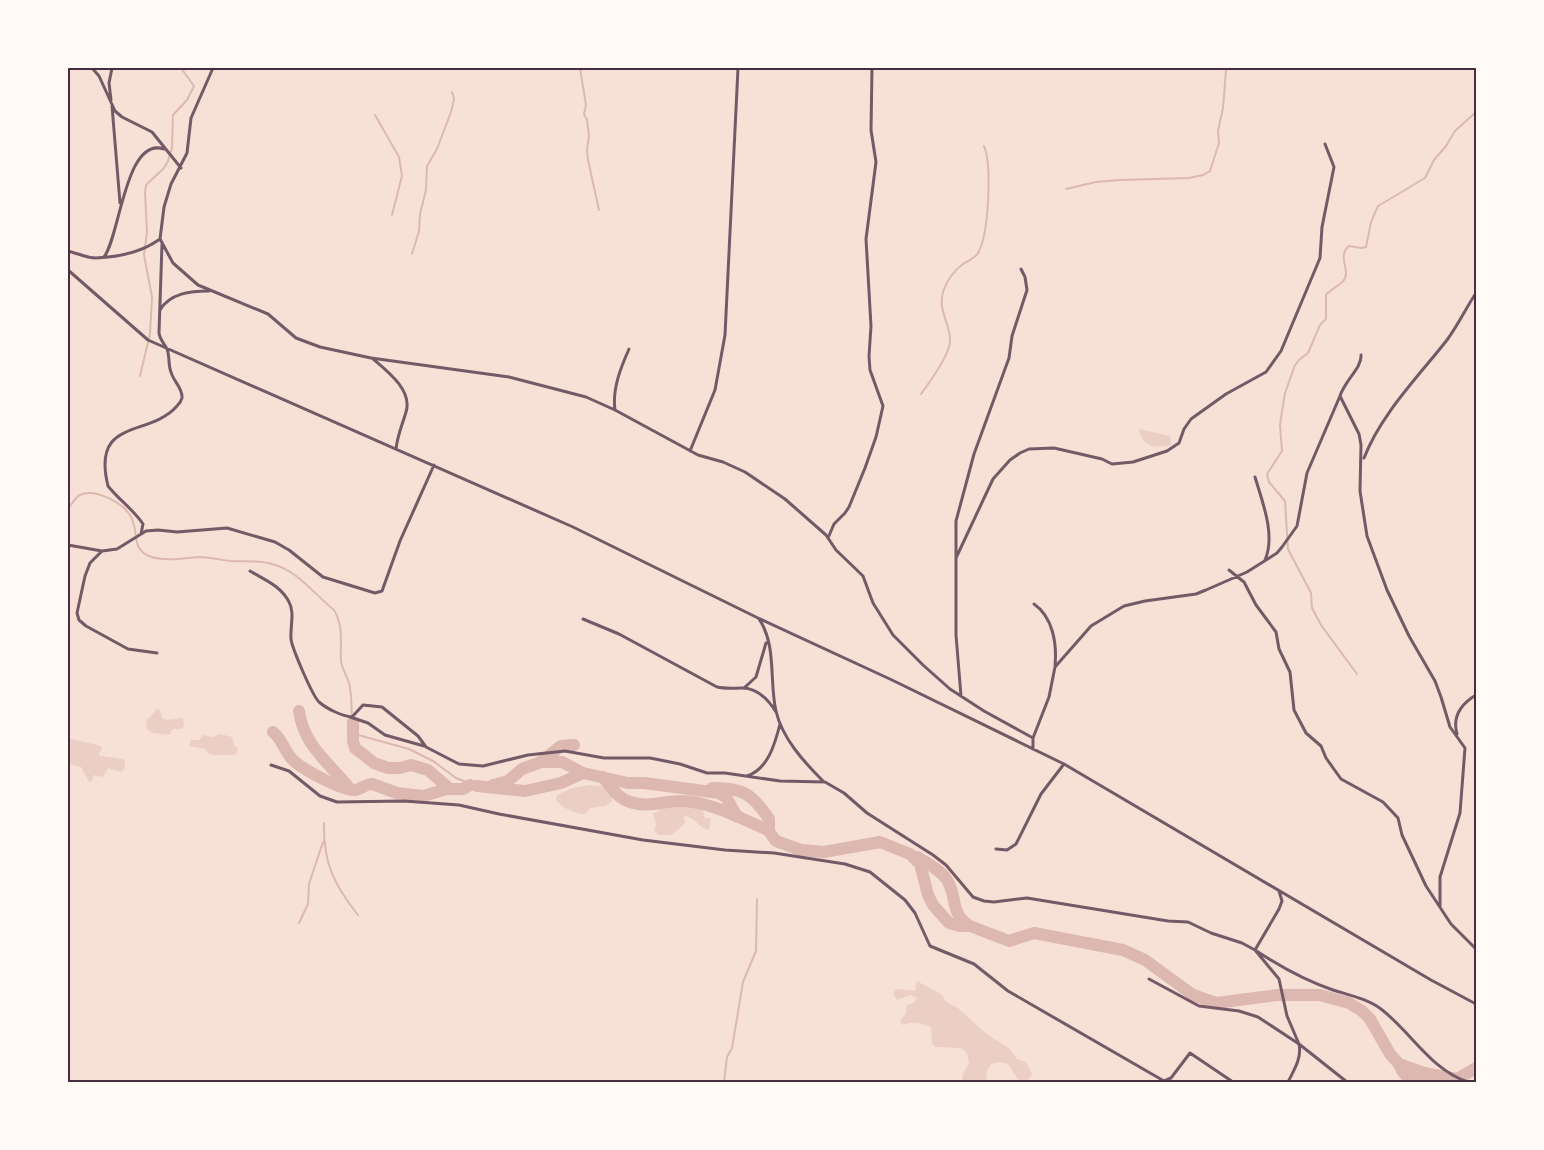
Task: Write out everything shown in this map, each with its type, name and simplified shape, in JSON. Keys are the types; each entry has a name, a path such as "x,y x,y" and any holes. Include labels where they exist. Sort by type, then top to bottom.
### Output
{"street":[{"path":"92,68 99,76 112,105 122,117 152,132 181,168"},
{"path":"112,68 109,83 120,203"},
{"path":"141,534 142,524 139,518 108,486 105,459 110,446 117,437 162,417 174,410 181,401 182,396 170,372 166,348 160,340 161,241 164,207 171,184 187,153 191,118 212,68"},
{"path":"690,451 718,379 725,334 738,68"},
{"path":"828,538 834,524 849,507 871,452 883,405 870,370 869,357 871,326 866,239 876,162 871,130 872,68"},
{"path":"956,558 993,479 1020,453 1029,448 1054,448 1102,459 1112,464 1133,462 1167,451 1179,443 1191,419 1226,394 1266,372 1281,351 1320,258 1322,227 1334,167 1325,144"},
{"path":"104,256 111,245 120,203 140,158 151,148 158,147 166,150"},
{"path":"68,251 94,258 138,252 161,241"},
{"path":"161,241 173,263 198,285 268,314 296,338 320,347 371,358 509,377 586,397 615,410 690,451 723,462 765,484 793,505 863,576 873,603 893,635 922,665 961,696 1033,738"},
{"path":"961,696 960,658 956,634 958,512 974,454 1009,358 1012,336 1027,290 1021,269"},
{"path":"68,270 148,340 573,527 1064,764 1431,980 1476,1004"},
{"path":"159,311 168,301 181,294 211,291"},
{"path":"1362,462 1368,447 1397,403 1449,337 1476,292"},
{"path":"615,410 614,402 619,375 629,349"},
{"path":"1055,667 1090,626 1124,606 1196,594 1238,577 1277,553 1297,526 1307,473 1343,384 1361,363 1362,355"},
{"path":"371,358 395,380 408,403 396,449"},
{"path":"1340,396 1359,435 1361,445 1360,491 1367,536 1387,590 1442,697 1450,727 1465,748 1460,813 1440,876 1440,907"},
{"path":"68,545 102,551 117,549 146,531 177,532 227,528 275,542 323,577 375,593 382,591 400,541 434,465"},
{"path":"1255,477 1269,533 1268,554 1264,561"},
{"path":"102,551 90,563 85,576 78,613 79,620 128,649 157,653"},
{"path":"1229,570 1244,582 1256,605 1276,632 1279,649 1290,672 1294,710 1306,733 1321,746 1326,758 1341,779 1383,802 1398,818 1402,835 1426,886 1451,924 1476,949"},
{"path":"250,571 278,587 291,605 291,640 297,660 319,701 340,714 368,723 385,735 426,747 452,762 483,766 528,755 565,751 604,758 650,758 680,764 707,773 725,773 780,781 825,782"},
{"path":"1033,749 1033,738 1049,697 1055,667 1056,644 1045,616 1034,604"},
{"path":"758,618 767,638 776,712 794,747 811,769 825,782 844,793 867,813 933,855 946,866 973,897 984,901 1011,901 1027,898 1168,921 1188,922 1255,950 1282,967 1317,984 1375,1004 1399,1024 1449,1075 1468,1083"},
{"path":"583,619 619,634 717,687 726,689 744,687 763,696 776,712"},
{"path":"744,687 756,677 760,669 767,638"},
{"path":"1458,739 1456,730 1458,711 1463,704 1476,695"},
{"path":"350,717 359,712 363,705 382,707 418,736 426,747"},
{"path":"746,776 758,772 764,765 780,722"},
{"path":"996,849 1007,850 1016,844 1041,794 1064,764"},
{"path":"271,765 289,771 320,796 337,802 404,801 459,805 643,840 725,850 774,853 855,867 877,877 905,900 915,913 930,946 974,964 1008,991 1164,1082 1171,1078 1190,1053 1233,1083"},
{"path":"1255,950 1279,909 1282,901 1279,891"},
{"path":"1255,950 1279,979 1287,1016 1299,1044 1300,1056 1288,1083"},
{"path":"1149,979 1199,1006 1239,1011 1258,1017 1299,1044 1347,1083"}],"shaded area":[{"path":"1139,429 1170,436 1171,445 1160,447 1146,443"},
{"path":"157,709 160,710 162,718 166,720 183,718 184,726 181,729 173,729 169,735 153,733 147,729 146,721"},
{"path":"220,734 232,737 238,749 235,755 209,754 205,749 189,746 191,740 199,740 203,735 213,737"},
{"path":"68,738 101,746 100,756 123,759 125,768 121,772 108,768 103,777 94,775 92,781 89,782 81,767 68,764"},
{"path":"590,785 606,787 612,801 605,806 590,808 586,814 582,814 562,806 556,800 557,795 572,788"},
{"path":"677,804 701,806 705,818 711,818 709,830 685,816 683,818 686,822 672,835 658,835 654,830 656,824 653,814 664,807"},
{"path":"917,981 941,994 946,1002 958,1008 988,1035 1009,1048 1017,1059 1026,1062 1032,1074 1028,1080 1019,1081 1008,1064 999,1062 991,1064 987,1070 986,1082 962,1082 963,1074 969,1063 967,1053 961,1048 935,1047 932,1043 931,1027 916,1023 902,1025 900,1021 906,1013 907,1005 914,1003 917,998 911,995 897,1000 893,994 896,989 915,991"}],"waterway":[{"path":"140,376 150,334 152,297 144,255 147,232 146,185 168,161 172,148 173,115 187,100 194,86 181,68"},
{"path":"580,68 586,105 584,114 589,136 588,160 599,210"},
{"path":"1066,189 1096,182 1189,178 1210,171 1219,143 1218,131 1223,108 1226,70"},
{"path":"412,254 419,231 420,214 426,190 427,166 437,149 451,112 454,99 452,92"},
{"path":"1357,674 1321,625 1312,608 1311,593 1288,549 1285,501 1269,482 1267,474 1282,451 1280,425 1285,393 1295,365 1308,353 1320,325 1326,319 1326,295 1345,277 1344,253 1346,249 1349,246 1366,247 1371,222 1378,206 1425,178 1434,160 1455,131 1476,112"},
{"path":"375,115 399,157 402,176 392,215"},
{"path":"921,394 949,348 950,335 942,304 944,289 957,269 977,255 982,244 989,183 984,146"},
{"path":"68,508 78,496 86,493 101,495 116,502 131,517 140,549 143,553 155,558 203,557 262,562 281,567 298,577 334,610 337,616 340,629 341,661 350,687 352,716"},
{"path":"299,711 306,735 318,753 350,789"},
{"path":"353,722 354,730 358,735 409,749 433,761 456,778 477,786"},
{"path":"353,722 355,748 374,763 388,768 411,765 428,770 450,789"},
{"path":"273,732 296,763 341,787 355,790 372,784 397,793 423,796 447,789 463,789 470,785"},
{"path":"542,761 561,746 574,745"},
{"path":"493,785 508,781 522,769 541,762 562,762 583,773"},
{"path":"477,786 525,791 561,783 583,773 628,783 719,793 726,797 736,815 768,830 776,841 801,850 824,852 880,842 910,854 920,864 933,905 949,923 970,926 1009,941 1034,933 1123,950 1145,960 1193,995 1216,1003 1278,995 1320,995 1349,1003 1362,1011 1370,1019 1390,1054 1399,1064 1424,1073 1457,1079 1476,1068"},
{"path":"603,777 617,795 630,802 637,804 695,802 738,817"},
{"path":"712,788 739,791 751,798 769,819 769,831"},
{"path":"324,823 328,861 336,883 358,915"},
{"path":"299,923 308,904 309,884 323,842"},
{"path":"917,857 944,876 950,886 959,916 970,926"},
{"path":"724,1082 743,982 756,951 757,899"},
{"path":"1399,1064 1403,1073 1409,1078 1426,1082"}]}
